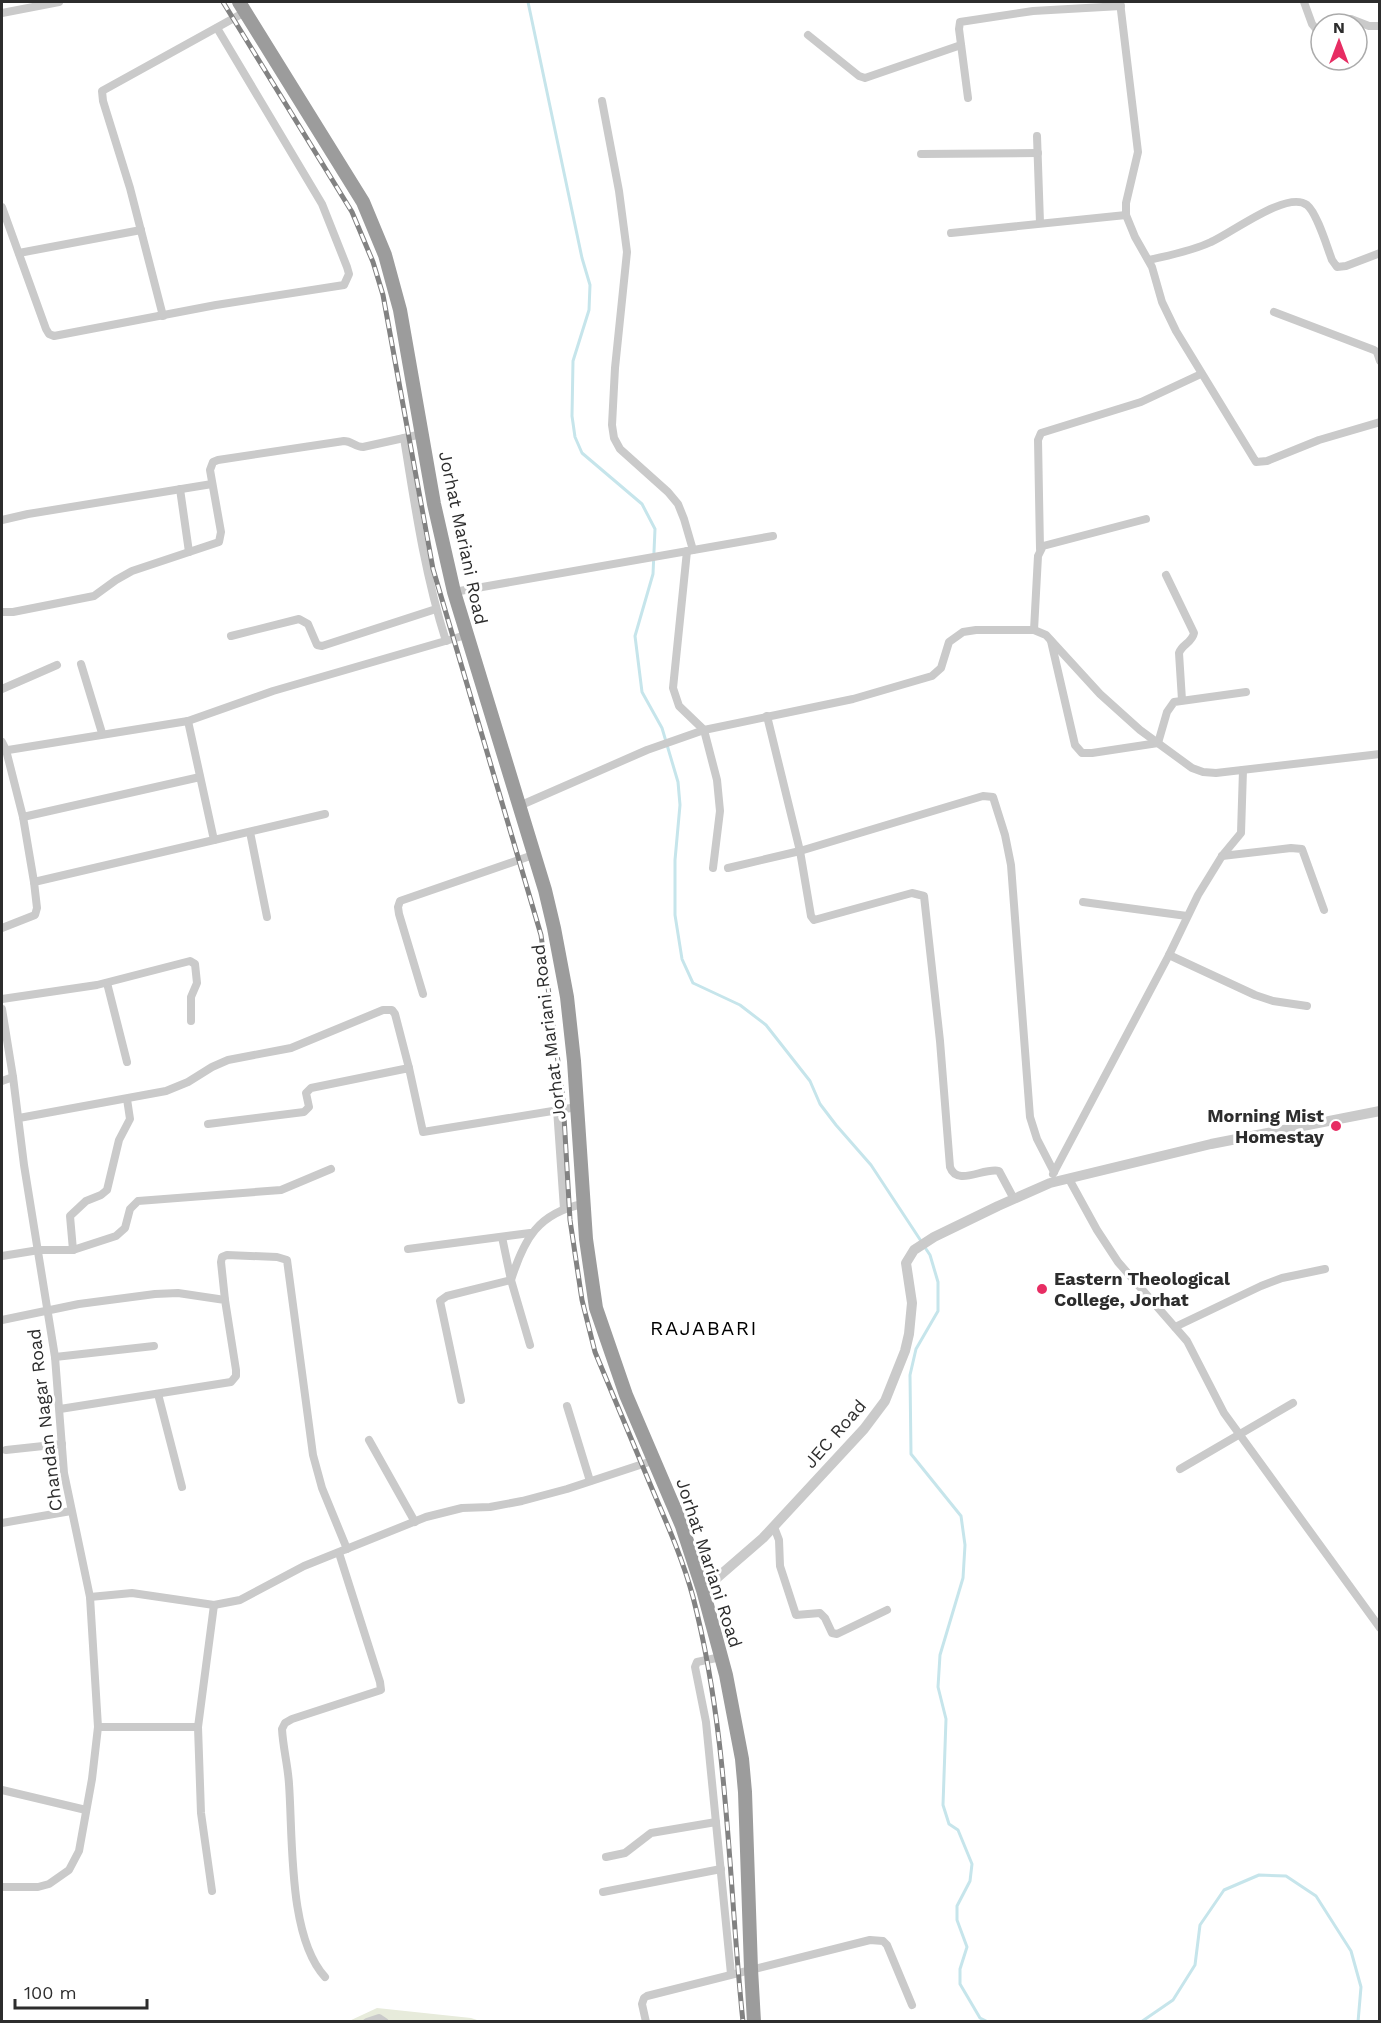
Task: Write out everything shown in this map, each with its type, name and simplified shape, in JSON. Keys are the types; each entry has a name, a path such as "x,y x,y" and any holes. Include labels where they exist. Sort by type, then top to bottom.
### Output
{"highway":[{"name":"Jorhat Mariani Road","path":"242,7 363,202 392,278 441,544 466,635 545,890 561,961 568,1008 577,1107 583,1204 596,1308 627,1395 682,1526 703,1590 734,1713 745,1792 754,2022"}],"street":[{"path":"2,13 59,2"},
{"path":"968,98 959,25 965,20 1041,10 1120,4 1138,140 1137,162 1129,191 1126,215 1135,237 1149,260 1167,314 1201,374 1256,462 1267,461 1325,438 1380,422"},
{"path":"163,316 102,91 217,28 242,7"},
{"path":"2,207 46,329 50,334 63,335 216,305 344,285 349,274 336,235 322,204 217,28"},
{"path":"808,35 859,76 865,78 961,45"},
{"path":"602,101 619,191 627,252 615,368 612,425 614,438 620,448 668,492 678,504 684,519 690,550 672,688 679,706 704,730 715,769 720,800 712,868"},
{"path":"1037,136 1040,223"},
{"path":"921,154 1038,153"},
{"path":"1149,260 1212,242 1277,206 1290,202 1300,202 1312,210 1337,267 1379,256"},
{"path":"951,233 1126,215"},
{"path":"20,253 141,230"},
{"path":"1274,312 1374,350 1380,361"},
{"path":"1034,630 1040,549 1038,440 1041,433 1141,402 1201,374"},
{"path":"2,612 13,612 94,596 126,574 214,544 221,538 211,465 218,459 344,441 349,441 359,447 422,434"},
{"path":"404,438 421,545 446,641"},
{"path":"2,520 212,484"},
{"path":"180,489 189,552"},
{"path":"1040,549 1047,544 1146,519"},
{"path":"454,592 773,536"},
{"path":"1166,575 1194,633 1192,640 1181,647 1179,653 1182,700"},
{"path":"231,636 300,619 308,624 313,641 322,646 436,609"},
{"path":"519,806 647,750 704,730 853,699 932,676 940,668 949,642 963,632 975,630 1034,630 1040,632 1112,705 1181,761 1203,772 1216,773 1380,754"},
{"path":"2,928 35,915 37,908 23,817 3,748 188,721 273,691 466,635"},
{"path":"1051,641 1075,745 1079,751 1086,754 1158,743"},
{"path":"81,663 102,733"},
{"path":"2,689 57,665"},
{"path":"1158,743 1168,708 1174,702 1246,692"},
{"path":"767,716 800,851 811,916 814,920 912,893 924,896 940,1041 950,1167 952,1173 962,1177 990,1170 999,1172 1014,1199"},
{"path":"188,721 214,840"},
{"path":"1052,1177 1169,956 1187,916 1222,856 1241,833 1243,770"},
{"path":"23,817 200,777"},
{"path":"728,868 800,851 983,796 993,797 1003,826 1011,865 1030,1117 1052,1177"},
{"path":"34,882 325,814"},
{"path":"250,832 267,917"},
{"path":"1222,856 1291,848 1302,849 1324,910"},
{"path":"423,994 399,914 400,901 533,855"},
{"path":"1083,902 1187,916"},
{"path":"1169,956 1255,995 1307,1006"},
{"path":"2,999 107,983 186,961 193,962 197,983 190,998 191,1021"},
{"path":"107,983 128,1062"},
{"name":"Chandan Nagar Road","path":"2,1009 24,1165 49,1310 60,1409 64,1473 90,1597 98,1727 79,1851 69,1870 49,1884 38,1887 2,1887"},
{"path":"19,1118 175,1089 228,1060 291,1048 387,1009 395,1014 423,1132 577,1107"},
{"path":"208,1124 304,1112 309,1107 306,1093 311,1089 409,1068"},
{"path":"2,1081 13,1077"},
{"path":"73,1250 70,1216 86,1201 107,1190 119,1140 130,1119 127,1099"},
{"path":"557,1109 564,1209"},
{"name":"JEC Road","path":"703,1590 741,1559 774,1527 864,1429 885,1401 905,1351 909,1334 912,1303 906,1263 914,1250 934,1237 1014,1199 1052,1177 1069,1179 1211,1144 1380,1111"},
{"path":"2,1256 39,1250 73,1250 116,1236 122,1233 130,1209 138,1201 281,1190 331,1169"},
{"path":"1069,1179 1097,1230 1118,1262 1187,1341 1218,1403 1380,1628"},
{"path":"408,1249 530,1233 564,1209 583,1204"},
{"path":"511,1280 530,1233"},
{"path":"502,1237 511,1280 530,1346"},
{"path":"60,1409 231,1382 236,1376 225,1300 222,1257 227,1255 277,1257 287,1260 313,1455 321,1488 343,1551 381,1690 292,1719 285,1723 282,1729 289,1781 297,1905 310,1955 325,1977"},
{"path":"1175,1327 1267,1283 1325,1269"},
{"path":"461,1400 440,1301 447,1296 511,1280"},
{"path":"2,1320 79,1304 167,1293 225,1300"},
{"path":"55,1357 154,1346"},
{"path":"158,1394 182,1487"},
{"path":"1180,1469 1293,1403"},
{"path":"567,1406 590,1481"},
{"path":"369,1440 415,1522"},
{"path":"6,1450 62,1444"},
{"path":"90,1597 132,1593 214,1605 240,1600 292,1571 415,1522 452,1510 490,1507 522,1501 655,1460"},
{"path":"2,1523 71,1511"},
{"path":"774,1527 779,1540 780,1566 796,1615 820,1613 832,1633 837,1634 887,1610"},
{"path":"212,1891 201,1813 198,1727 214,1605"},
{"path":"721,1657 697,1662 694,1667 706,1722 731,1974"},
{"path":"98,1727 198,1727"},
{"path":"2,1790 86,1810"},
{"path":"606,1857 625,1853 651,1833 716,1822"},
{"path":"603,1892 721,1869"},
{"path":"646,2022 642,2004 644,1998 870,1940 877,1940 887,1945 912,2005"},
{"path":"367,2022 379,2018 385,2022"}],"green space":[{"path":"377,2008 471,2018 480,2021 347,2022"}],"waterway":[{"path":"528,2 582,258 590,285 589,310 573,361 572,416 575,437 582,453 642,504 655,529 653,574 635,636 642,692 662,728 678,782 680,805 675,860 675,915 682,959 693,983 740,1005 766,1025 810,1081 820,1104 871,1165 921,1241"},
{"path":"924,1246 930,1255 938,1282 938,1311 916,1349 910,1375 911,1454 961,1516 965,1545 963,1578 940,1655 938,1687 946,1719 943,1805 949,1824 958,1830 972,1864 970,1881 957,1906 957,1920 967,1947 960,1969 960,1984 980,2018 988,2022"},
{"path":"1141,2022 1173,2000 1195,1965 1200,1925 1224,1890 1259,1875 1286,1876 1316,1896 1351,1951 1361,1987 1358,2022"}],"railway":[{"path":"223,2 352,212 373,262 383,295 433,569 541,935 563,1099 570,1220 582,1300 595,1352 685,1570 705,1649 721,1755 743,2022"}],"place":[{"name":"Morning Mist Homestay","path":"1336,1126"},
{"name":"Eastern Theological College, Jorhat","path":"1042,1289"}],"district":[{"name":"RAJABARI","path":"704,1328"}]}
